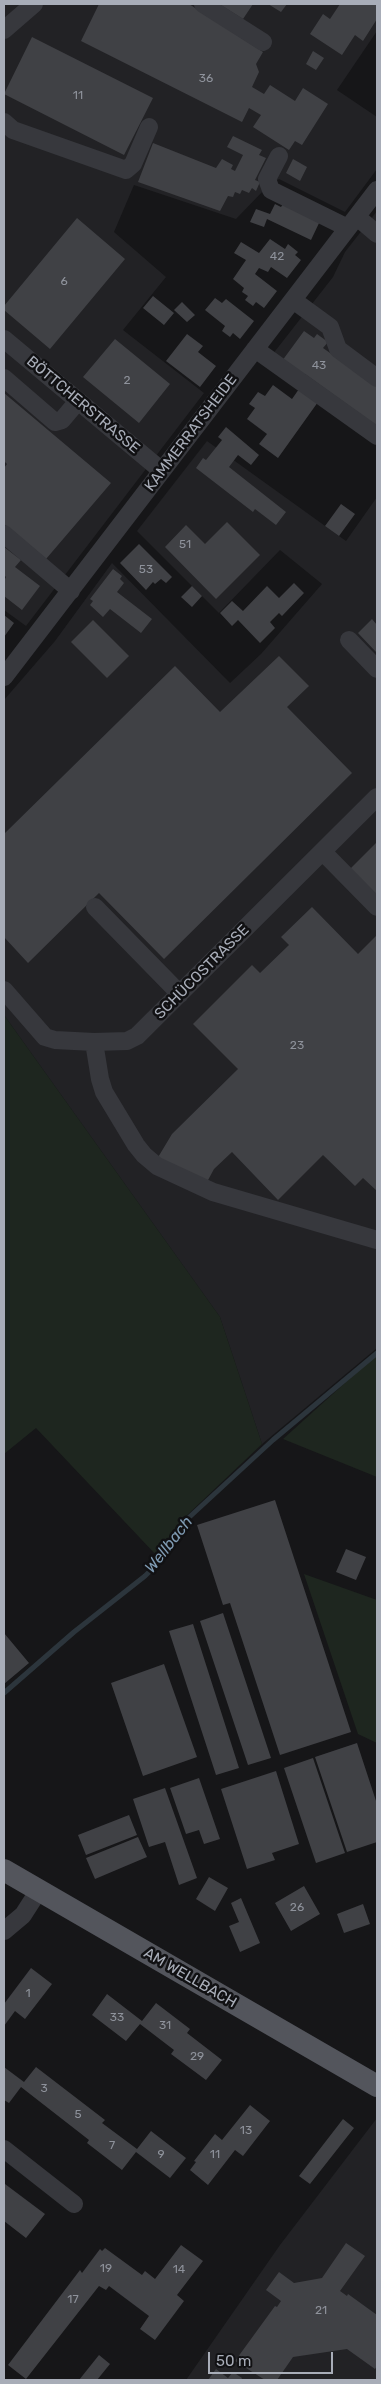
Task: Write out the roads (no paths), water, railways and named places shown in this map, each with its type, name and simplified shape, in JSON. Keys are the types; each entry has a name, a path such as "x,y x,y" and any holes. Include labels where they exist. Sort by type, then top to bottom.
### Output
{"main road":[{"name":"AM WELLBACH","path":"4,1870 377,2086"}],"street":[{"path":"4,30 34,4"},
{"path":"203,4 263,42"},
{"path":"4,122 14,130 126,170 133,164 148,127"},
{"path":"278,156 267,179 271,190 377,234"},
{"name":"KAMMERRATSHEIDE","path":"4,677 377,190"},
{"path":"293,300 330,327 338,349 377,378"},
{"name":"BÖTTCHERSTRASSE","path":"4,339 162,471"},
{"path":"255,349 377,436"},
{"path":"4,378 55,422 62,420 78,401"},
{"path":"4,534 71,591"},
{"path":"349,640 377,669"},
{"name":"SCHÜCOSTRASSE","path":"4,990 45,1037 55,1040 94,1042 127,1041 136,1036 180,994 377,798"},
{"path":"323,852 377,907"},
{"path":"95,906 180,994"},
{"path":"94,1042 104,1092 136,1145 144,1156 157,1166 213,1192 377,1240"},
{"path":"4,1931 22,1915 39,1890"},
{"path":"4,2149 74,2204"}],"waterway":[{"name":"Wellbach","path":"4,1693 74,1632 145,1576 160,1561 184,1522 273,1440 377,1353"}]}
